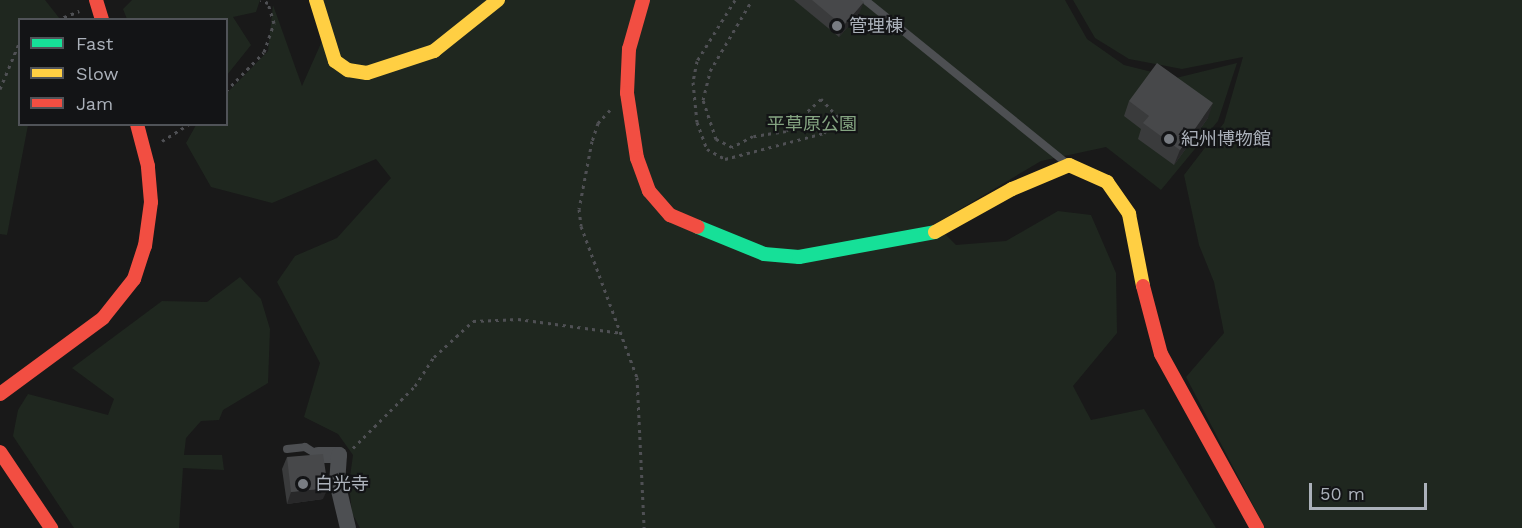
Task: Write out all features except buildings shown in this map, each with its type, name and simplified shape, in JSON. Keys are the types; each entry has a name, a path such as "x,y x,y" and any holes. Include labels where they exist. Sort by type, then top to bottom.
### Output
{"street":[{"path":"96,0 101,18"},
{"path":"316,0 335,61 348,70 367,74 434,51 498,0"},
{"path":"643,0 629,50 627,93 637,158 649,191 670,214 764,254 826,254 923,237 954,225 1012,189 1069,165 1107,182 1130,214 1150,322 1161,354 1257,528"},
{"path":"0,394 103,318 134,279 145,246 151,202 144,146 138,126"},
{"path":"10,368 78,322 105,298 146,231"},
{"path":"0,452 51,528"},
{"path":"318,455 339,455 337,482 348,528"},
{"path":"0,477 35,528"}],"lane":[{"path":"865,0 1069,165"},
{"path":"287,450 305,447 318,455"}],"path":[{"path":"228,89 264,52 274,23 268,3 261,0"},
{"path":"735,0 697,61 693,82 697,122 707,149 725,159 824,133 838,117 821,99 786,131 753,136 732,147 716,139 703,100 710,71 752,0"},
{"path":"0,89 18,45"},
{"path":"627,93 598,123 579,209 580,226 637,377 644,528"},
{"path":"144,146 166,140 186,126"},
{"path":"368,433 415,386 434,357 473,321 518,319 622,333"}],"green space":[{"path":"0,0 45,0 59,18 18,18 18,126 28,126 7,235 0,234"},
{"path":"132,0 260,0 256,12 233,17 251,45 228,74 228,18 127,18 123,9"},
{"name":"平草原公園","path":"318,0 1065,0 1087,39 1124,65 1176,78 1237,63 1218,121 1161,190 1106,147 1041,161 935,224 956,245 1006,241 1058,211 1091,215 1116,273 1117,333 1073,386 1091,420 1144,409 1216,528 360,528 352,513 349,484 353,455 338,434 304,417 320,363 277,282 295,256 337,238 391,178 376,159 272,203 211,187 186,143 195,126 228,126 228,92 268,51 273,5 302,86 326,32"},
{"path":"1073,0 1522,0 1522,528 1265,528 1186,377 1224,333 1214,282 1199,245 1184,175 1224,123 1243,57 1182,69 1129,59 1095,38"},
{"path":"240,277 261,299 270,329 268,383 223,410 219,420 201,421 186,438 184,455 222,455 224,470 183,468 179,528 74,528 13,436 18,410 28,394 108,415 114,399 72,368 162,301 207,302"}],"traffic: fast":[{"path":"698,227 764,254 799,257 935,232"}],"traffic: slow":[{"path":"316,0 335,61 348,70 367,73 434,51 498,0"},
{"path":"935,232 1012,189 1069,165 1107,182 1129,214 1143,286"}],"traffic: jam":[{"path":"96,0 101,18"},
{"path":"643,0 629,49 627,93 637,158 649,191 670,215 698,227"},
{"path":"0,394 103,318 134,279 145,246 151,202 148,166 138,126"},
{"path":"1143,286 1161,354 1257,528"},
{"path":"0,452 51,528"}],"place":[{"name":"管理棟","path":"837,26"},
{"name":"紀州博物館","path":"1169,139"},
{"name":"白光寺","path":"303,484"}]}
